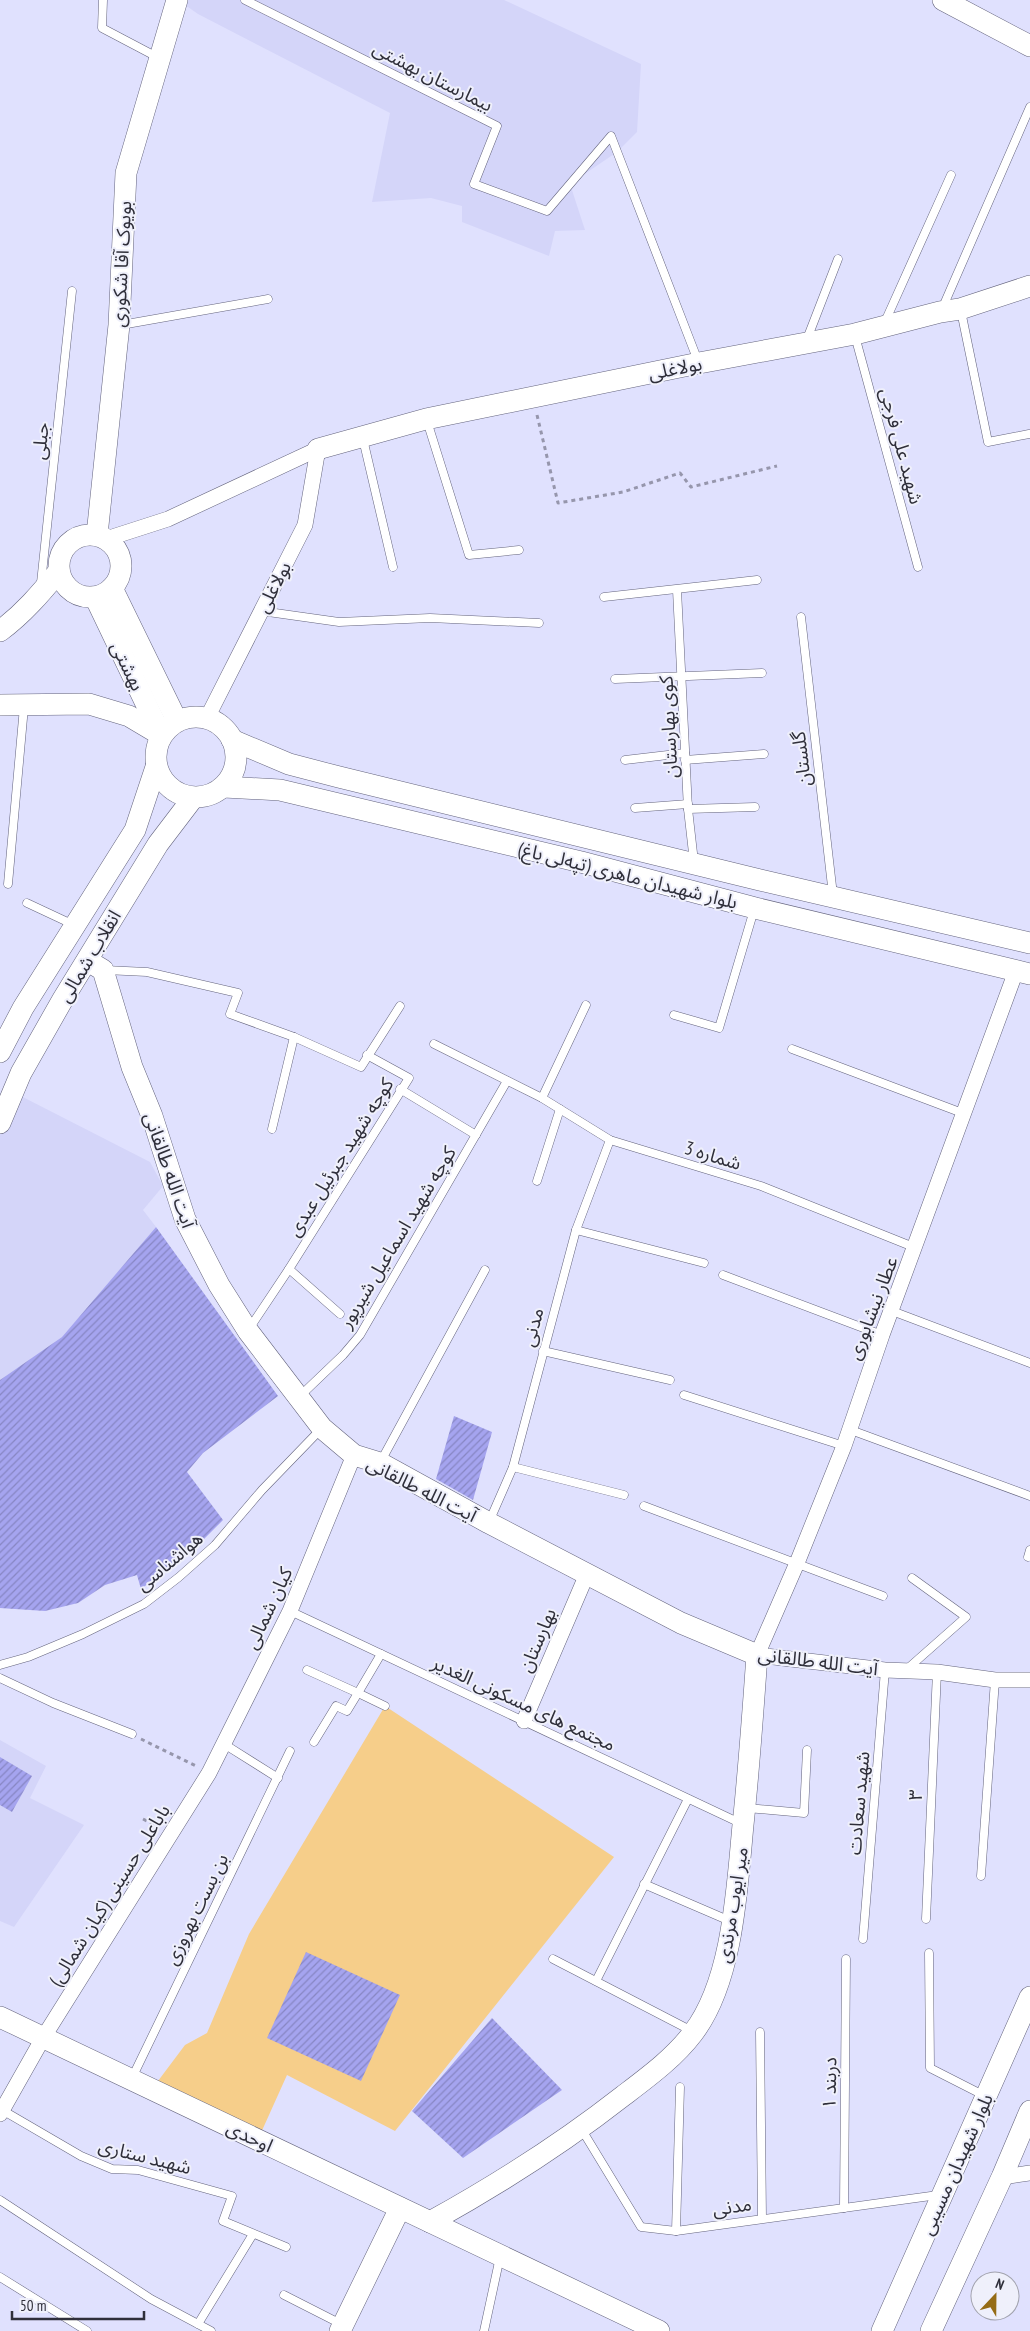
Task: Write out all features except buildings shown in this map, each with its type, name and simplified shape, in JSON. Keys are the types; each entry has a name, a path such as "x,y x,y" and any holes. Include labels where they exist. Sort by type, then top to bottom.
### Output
{"street":[{"name":"بویوک آقا شکوری","path":"102,537 119,325 126,173 177,0"},
{"path":"943,0 1030,46"},
{"name":"بولاغلی","path":"102,537 168,519 318,449 426,419 699,363 855,334 950,311 1030,286"},
{"name":"بولاغلی","path":"207,718 305,525 318,449"},
{"path":"0,631 40,595 59,571 62,551 68,543 82,536 102,537 119,553 122,562 121,572 104,593 76,594 68,588 59,571"},
{"name":"بهشتی","path":"104,593 177,721"},
{"name":"بهشتی","path":"104,593 161,735"},
{"path":"0,705 89,704 129,716 161,735"},
{"path":"197,717 207,718 217,723 232,740 236,752 236,765 232,776 224,787 210,795 193,798 180,795 169,788 161,779 156,767 155,751 161,735 177,721 197,717"},
{"name":"بلوار شهیدان ماهری (تپه‌لی باغ)","path":"232,740 289,764 1030,943"},
{"name":"انقلاب شمالی","path":"0,1052 23,1008 135,830 156,767"},
{"name":"بلوار شهیدان ماهری (تپه‌لی باغ)","path":"224,787 280,790 581,862 755,908 1023,973"},
{"name":"انقلاب شمالی","path":"0,1123 21,1073 63,999 95,966 117,910 158,844 193,798"},
{"name":"آیت الله طالقانی","path":"95,966 152,1116 185,1219 219,1285 248,1331 322,1428 354,1455 380,1463 489,1523 681,1623 757,1655 885,1670 937,1672 995,1680 1030,1680"},
{"name":"عطار نیشابوری","path":"757,1655 797,1564 844,1446 848,1429 882,1335 965,1114 1023,973"},
{"name":"کیان شمالی","path":"209,1773 290,1611 354,1455"},
{"name":"بهارستان","path":"524,1721 587,1574"},
{"name":"میر ایوب مرندی","path":"430,2222 464,2204 581,2128 663,2065 694,2032 716,1991 728,1951 744,1816 757,1655"},
{"name":"باباعلی حسینی (کیان شمالی)","path":"1,2112 43,2038 209,1773"},
{"name":"بلوار شهیدان مسیبی","path":"882,2331 1030,1997"},
{"name":"اوحدی","path":"0,2017 659,2331"},
{"path":"931,2331 1002,2177 1030,2111"},
{"path":"1002,2177 1030,2173"},
{"path":"341,2328 400,2208"}],"lane":[{"path":"103,0 102,28 161,59"},
{"name":"بیمارستان بهشتی","path":"245,0 497,126 474,184 483,188 547,211 611,136 699,363"},
{"path":"1029,434 988,442 950,311 1030,107"},
{"path":"882,328 951,175"},
{"path":"805,343 838,259"},
{"name":"جبلی","path":"40,595 72,291"},
{"path":"119,325 268,298"},
{"name":"شهید علی فرجی","path":"855,334 918,567"},
{"path":"426,419 469,555 519,550"},
{"path":"363,437 394,566"},
{"path":"604,598 756,580"},
{"name":"کوی بهارستان","path":"677,590 688,807 694,863"},
{"path":"261,611 339,622 430,618 539,623"},
{"name":"گلستان","path":"801,617 834,897"},
{"path":"616,679 762,674"},
{"path":"8,884 24,704"},
{"path":"625,760 764,754"},
{"path":"635,808 755,807"},
{"path":"27,903 76,926"},
{"path":"674,1015 720,1028 755,908"},
{"name":"کوچه شهید جبرئیل عبدی","path":"95,966 147,972 238,993 230,1014 294,1037 361,1067 367,1055 409,1078 400,1089 289,1269 248,1331"},
{"path":"542,1098 586,1005"},
{"path":"367,1055 400,1006"},
{"path":"272,1129 294,1037"},
{"name":"شماره 3","path":"434,1044 542,1098 610,1140 760,1186 916,1248"},
{"path":"792,1049 965,1114"},
{"name":"کوچه شهید اسماعیل شیرپور","path":"300,1397 343,1355 360,1335 507,1081"},
{"path":"400,1089 476,1134"},
{"path":"536,1180 560,1110"},
{"name":"مدنی","path":"489,1523 512,1468 576,1230 610,1140"},
{"path":"576,1230 704,1263"},
{"path":"289,1269 340,1314"},
{"path":"380,1463 485,1270"},
{"path":"722,1275 882,1335"},
{"path":"892,1311 1030,1363"},
{"path":"543,1352 670,1380"},
{"path":"684,1395 844,1446"},
{"name":"هواشناسی","path":"0,1665 28,1657 83,1634 144,1604 179,1578 215,1544 262,1490 322,1428"},
{"path":"848,1429 1030,1496"},
{"path":"512,1468 624,1495"},
{"path":"644,1506 883,1596"},
{"path":"906,1670 966,1617 912,1578"},
{"name":"مجتمع های مسکونی الغدیر","path":"290,1611 688,1799 744,1816"},
{"path":"314,1742 336,1706 347,1711 381,1654"},
{"path":"308,1670 385,1706"},
{"name":"شهید سعادت","path":"863,1939 885,1670"},
{"name":"۳","path":"926,1919 937,1672"},
{"path":"0,1678 53,1703 132,1734"},
{"path":"981,1876 995,1680"},
{"path":"224,1744 278,1778"},
{"path":"744,1816 804,1813 807,1750"},
{"name":"بن بست بهروزی","path":"131,2080 290,1751"},
{"path":"596,1981 688,1799"},
{"path":"644,1884 732,1922"},
{"path":"929,1953 930,2068 986,2097"},
{"path":"553,1959 694,2032"},
{"name":"دربند ۱","path":"844,2208 846,1959"},
{"path":"760,2032 762,2218"},
{"path":"676,2231 680,2087"},
{"name":"شهید ستاری","path":"1,2112 81,2156 112,2169 138,2170 232,2196 223,2221 253,2234"},
{"name":"مدنی","path":"581,2128 641,2227 676,2231 942,2195"},
{"path":"0,2200 150,2300 211,2331"},
{"path":"198,2324 253,2234 286,2247"},
{"path":"484,2331 500,2255"},
{"path":"0,2277 87,2331"},
{"path":"284,2294 341,2328"}],"path":[{"path":"533,397 558,503 623,492 680,473 691,487 777,466"},
{"path":"132,1734 209,1773"}],"shaded area":[{"path":"178,0 504,0 641,64 637,132 617,152 570,184 585,230 555,231 549,256 462,222 462,206 431,198 372,202 390,113 198,14"},
{"path":"13,1092 150,1162 163,1186 143,1210 156,1227 62,1337 0,1380 0,1123"},
{"path":"385,1706 614,1857 395,2131 287,2075 260,2135 155,2085 185,2045 207,2033 249,1934"},
{"path":"0,1740 46,1766 30,1798 84,1825 14,1927 0,1921"}]}
